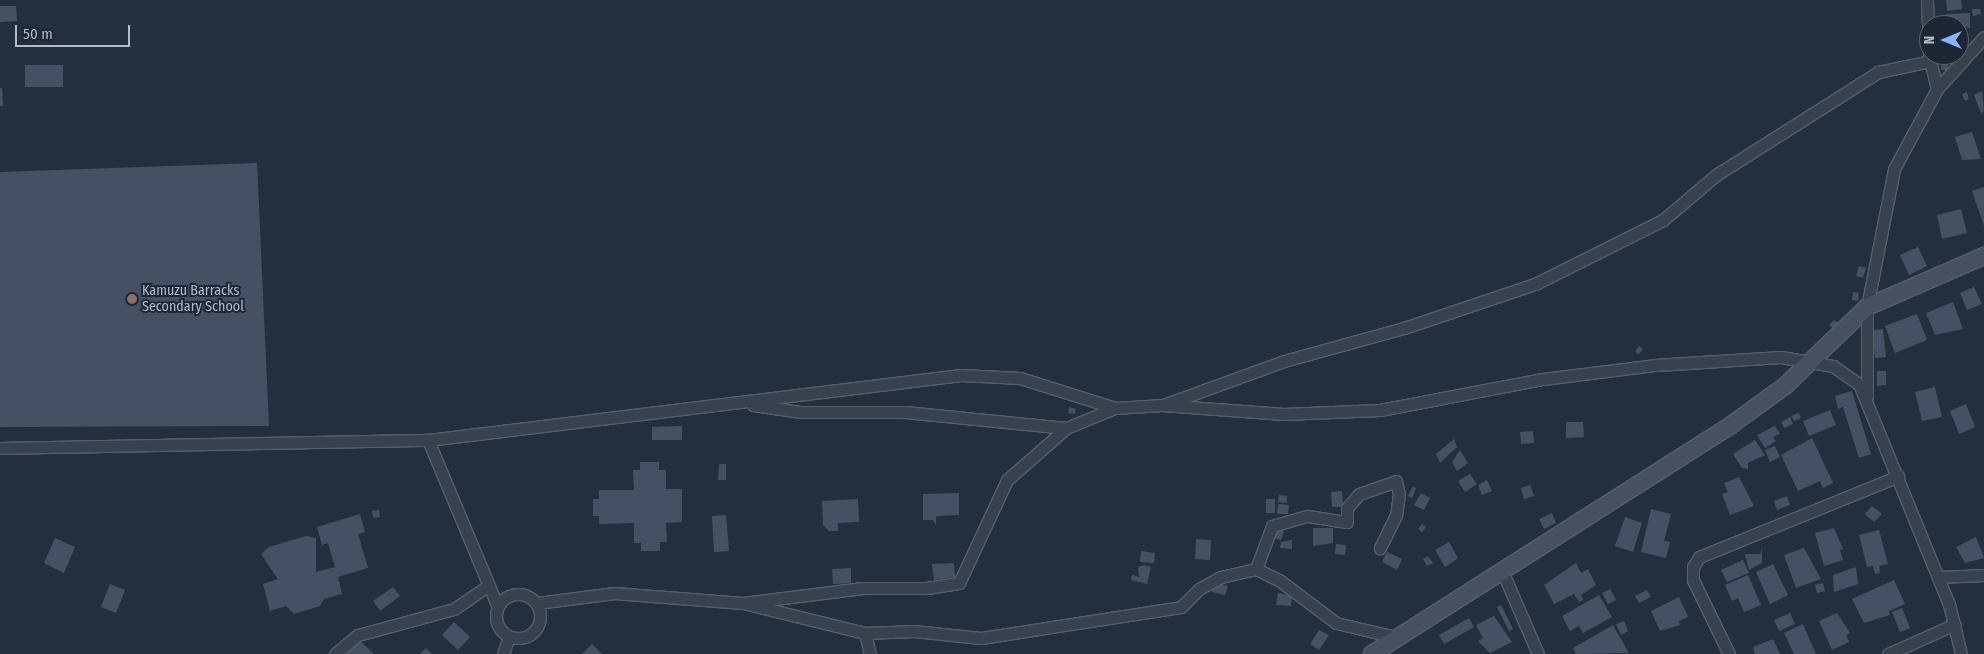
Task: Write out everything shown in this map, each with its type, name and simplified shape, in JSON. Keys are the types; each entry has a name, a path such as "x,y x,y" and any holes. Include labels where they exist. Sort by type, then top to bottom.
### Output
{"street":[{"path":"1927,0 1928,15"},
{"path":"1866,398 1867,307 1894,169 1937,89 1984,37"},
{"path":"1162,405 1284,361 1404,328 1535,284 1663,220 1716,175 1878,72 1919,59"},
{"path":"1931,65 1937,89"},
{"path":"1372,654 1503,573 1723,430 1814,360 1867,307 1984,256"},
{"path":"743,603 863,588 927,588 959,583 1007,480 1066,428 1115,408 1162,405 1284,414 1380,410 1543,379 1656,365 1781,357 1814,360 1848,373 1866,398 1939,577 1955,624 1961,654"},
{"path":"0,448 428,440 961,375 1020,378 1115,408"},
{"path":"736,402 801,412 904,412 1066,428"},
{"path":"428,440 498,607 497,624 509,637 521,639 536,631 541,614 537,604"},
{"path":"1729,654 1693,580 1692,567 1699,557 1898,476"},
{"path":"1256,569 1272,526 1308,516 1347,522 1348,508 1359,494 1396,481 1396,515 1380,548"},
{"path":"498,607 516,594 537,604 614,593 743,603 865,633 914,631 981,638 1181,607 1199,588 1221,577 1256,569 1279,580 1336,623 1396,638"},
{"path":"1503,573 1538,654"},
{"path":"1939,577 1984,575"},
{"path":"335,654 358,634 454,609 489,585"},
{"path":"1888,654 1955,624"},
{"path":"865,633 870,654"},
{"path":"503,654 509,637"}],"building":[{"path":"1946,0 1961,0 1962,9 1947,11"},
{"path":"0,6 16,6 17,21 0,22"},
{"path":"1972,9 1980,9 1981,14 1973,16"},
{"path":"1970,13 1970,28 1969,15 1946,14"},
{"path":"25,65 63,65 63,87 25,87"},
{"path":"1942,65 1948,65 1948,70 1941,70"},
{"path":"0,88 2,88 3,106 0,106"},
{"path":"1982,91 1984,111 1981,113 1974,95"},
{"path":"1967,92 1969,99 1965,101 1962,94"},
{"path":"1972,132 1981,159 1962,160 1955,137"},
{"name":"Kamuzu Barracks Secondary School","path":"257,163 269,426 0,427 0,172"},
{"path":"1984,187 1984,226 1972,191"},
{"path":"1961,209 1967,233 1942,239 1937,215"},
{"path":"1918,247 1927,266 1909,275 1900,255"},
{"path":"1859,266 1866,268 1863,278 1856,276"},
{"path":"1974,287 1982,304 1967,310 1960,293"},
{"path":"1853,292 1859,293 1858,301 1852,300"},
{"path":"1953,302 1963,329 1935,335 1926,313"},
{"path":"1917,314 1927,340 1895,353 1885,326"},
{"path":"1834,320 1838,323 1833,328 1829,325"},
{"path":"1883,329 1886,357 1875,358 1872,330"},
{"path":"1639,346 1643,349 1639,354 1635,352"},
{"path":"1877,371 1886,371 1886,385 1877,386"},
{"path":"1935,387 1942,417 1922,421 1915,392"},
{"path":"1852,391 1871,454 1859,458 1843,407 1838,409 1835,396"},
{"path":"1966,404 1975,427 1959,434 1950,411"},
{"path":"1069,407 1076,409 1075,414 1068,413"},
{"path":"1830,410 1836,425 1809,436 1803,421"},
{"path":"1799,413 1801,418 1794,421 1791,416"},
{"path":"1790,417 1793,424 1784,428 1781,422"},
{"path":"1566,422 1583,422 1584,437 1566,438"},
{"path":"682,426 682,440 652,440 652,427"},
{"path":"1775,426 1780,434 1773,437 1776,441 1765,448 1757,435"},
{"path":"1533,431 1534,443 1521,444 1520,432"},
{"path":"1812,438 1833,483 1823,488 1820,481 1798,491 1781,455"},
{"path":"1454,439 1457,447 1440,463 1436,454"},
{"path":"1755,440 1765,455 1748,463 1748,469 1742,468 1733,454"},
{"path":"1775,446 1780,457 1770,462 1765,450"},
{"path":"1460,450 1468,463 1457,471 1452,462"},
{"path":"640,462 659,462 659,470 666,470 666,489 682,489 682,522 666,523 667,542 660,542 660,551 641,551 641,543 634,543 634,523 599,524 599,516 593,516 593,499 599,499 599,490 634,490 633,470 640,470"},
{"path":"719,464 726,464 726,480 718,480"},
{"path":"1470,474 1477,484 1465,492 1458,481"},
{"path":"1739,477 1754,506 1730,515 1722,494 1728,492 1724,483"},
{"path":"1487,480 1492,491 1482,495 1478,485"},
{"path":"1530,485 1534,496 1524,499 1521,488"},
{"path":"1412,487 1416,488 1412,498 1408,496"},
{"path":"1342,491 1343,507 1332,507 1331,492"},
{"path":"959,493 959,515 936,516 936,525 933,520 923,520 923,494"},
{"path":"1421,493 1430,498 1424,510 1414,505"},
{"path":"1279,495 1287,496 1287,503 1278,502"},
{"path":"1787,496 1790,505 1777,510 1774,501"},
{"path":"858,499 859,522 838,523 838,531 829,531 823,525 822,501"},
{"path":"1266,499 1275,499 1275,513 1266,513"},
{"path":"1278,504 1289,505 1288,514 1277,514"},
{"path":"1872,506 1882,514 1874,522 1865,514"},
{"path":"1651,509 1671,514 1664,541 1670,542 1666,558 1641,552"},
{"path":"379,510 380,517 373,518 372,511"},
{"path":"1552,513 1556,523 1544,529 1539,519"},
{"path":"360,514 365,532 358,534 368,568 338,577 342,594 324,599 320,606 294,614 286,606 270,611 263,584 278,579 261,554 269,547 306,536 316,538 316,572 335,567 328,543 322,545 317,527"},
{"path":"726,515 729,551 714,552 712,516"},
{"path":"1625,517 1642,523 1633,552 1615,546"},
{"path":"1422,524 1426,527 1422,532 1418,529"},
{"path":"1277,528 1284,531 1281,540 1273,538"},
{"path":"1313,528 1333,528 1333,543 1313,546"},
{"path":"1834,528 1843,549 1840,550 1843,560 1824,566 1815,533"},
{"path":"1879,530 1888,564 1879,566 1880,573 1875,574 1873,566 1867,567 1859,535"},
{"path":"1976,537 1984,558 1965,563 1956,547"},
{"path":"55,538 75,547 64,573 44,563"},
{"path":"1196,539 1211,540 1210,560 1195,559"},
{"path":"1292,540 1292,549 1280,548 1281,542"},
{"path":"1449,542 1458,558 1445,567 1435,550"},
{"path":"1336,544 1346,545 1345,555 1335,554"},
{"path":"1804,548 1821,579 1796,588 1784,555"},
{"path":"1762,549 1762,563 1749,570 1745,554 1760,554"},
{"path":"1141,551 1155,553 1154,563 1140,562"},
{"path":"1387,552 1402,559 1397,570 1382,562"},
{"path":"1428,556 1433,563 1427,566 1423,559"},
{"path":"1743,560 1749,573 1727,582 1721,570"},
{"path":"954,563 955,577 934,580 932,564"},
{"path":"1576,563 1581,573 1588,569 1596,585 1581,595 1583,600 1579,602 1574,594 1554,604 1544,585"},
{"path":"1773,564 1788,595 1770,604 1756,572"},
{"path":"1144,565 1151,567 1147,584 1131,580 1132,575 1139,577 1138,567"},
{"path":"1856,567 1858,584 1834,592 1833,575"},
{"path":"851,568 851,583 833,584 832,569"},
{"path":"1748,575 1761,605 1744,612 1738,598 1732,601 1725,585"},
{"path":"1894,580 1905,604 1889,611 1890,615 1864,623 1852,599"},
{"path":"1214,582 1228,586 1225,595 1212,592"},
{"path":"1823,583 1825,591 1817,593 1815,585"},
{"path":"110,584 125,590 116,613 101,607"},
{"path":"393,587 400,596 380,611 373,601"},
{"path":"1610,589 1616,600 1608,604 1602,593"},
{"path":"1647,590 1651,597 1639,603 1635,596"},
{"path":"1278,593 1292,595 1291,606 1276,605"},
{"path":"1599,595 1612,617 1583,633 1579,626 1570,631 1562,616"},
{"path":"1679,597 1688,617 1679,621 1680,625 1660,631 1651,611"},
{"path":"1501,605 1513,629 1509,631 1497,607"},
{"path":"1902,608 1910,628 1900,632 1892,612"},
{"path":"1790,613 1795,624 1779,631 1774,620"},
{"path":"1837,613 1850,633 1846,635 1849,642 1832,650 1819,621"},
{"path":"1494,616 1512,642 1490,653 1478,641 1483,638 1476,625"},
{"path":"1469,618 1474,627 1444,644 1439,635"},
{"path":"1624,621 1628,631 1621,635 1616,624"},
{"path":"454,622 470,637 458,650 442,635"},
{"path":"1803,624 1816,654 1794,654 1784,633"},
{"path":"1613,625 1629,653 1576,654 1573,648"},
{"path":"1319,630 1329,635 1319,650 1310,644"},
{"path":"1773,639 1780,654 1755,654 1753,647"},
{"path":"359,640 373,653 372,654 347,654"},
{"path":"592,644 602,654 582,654"},
{"path":"426,648 432,654 420,654"}],"place":[{"name":"Kamuzu Barracks Secondary School","path":"132,299"}]}
